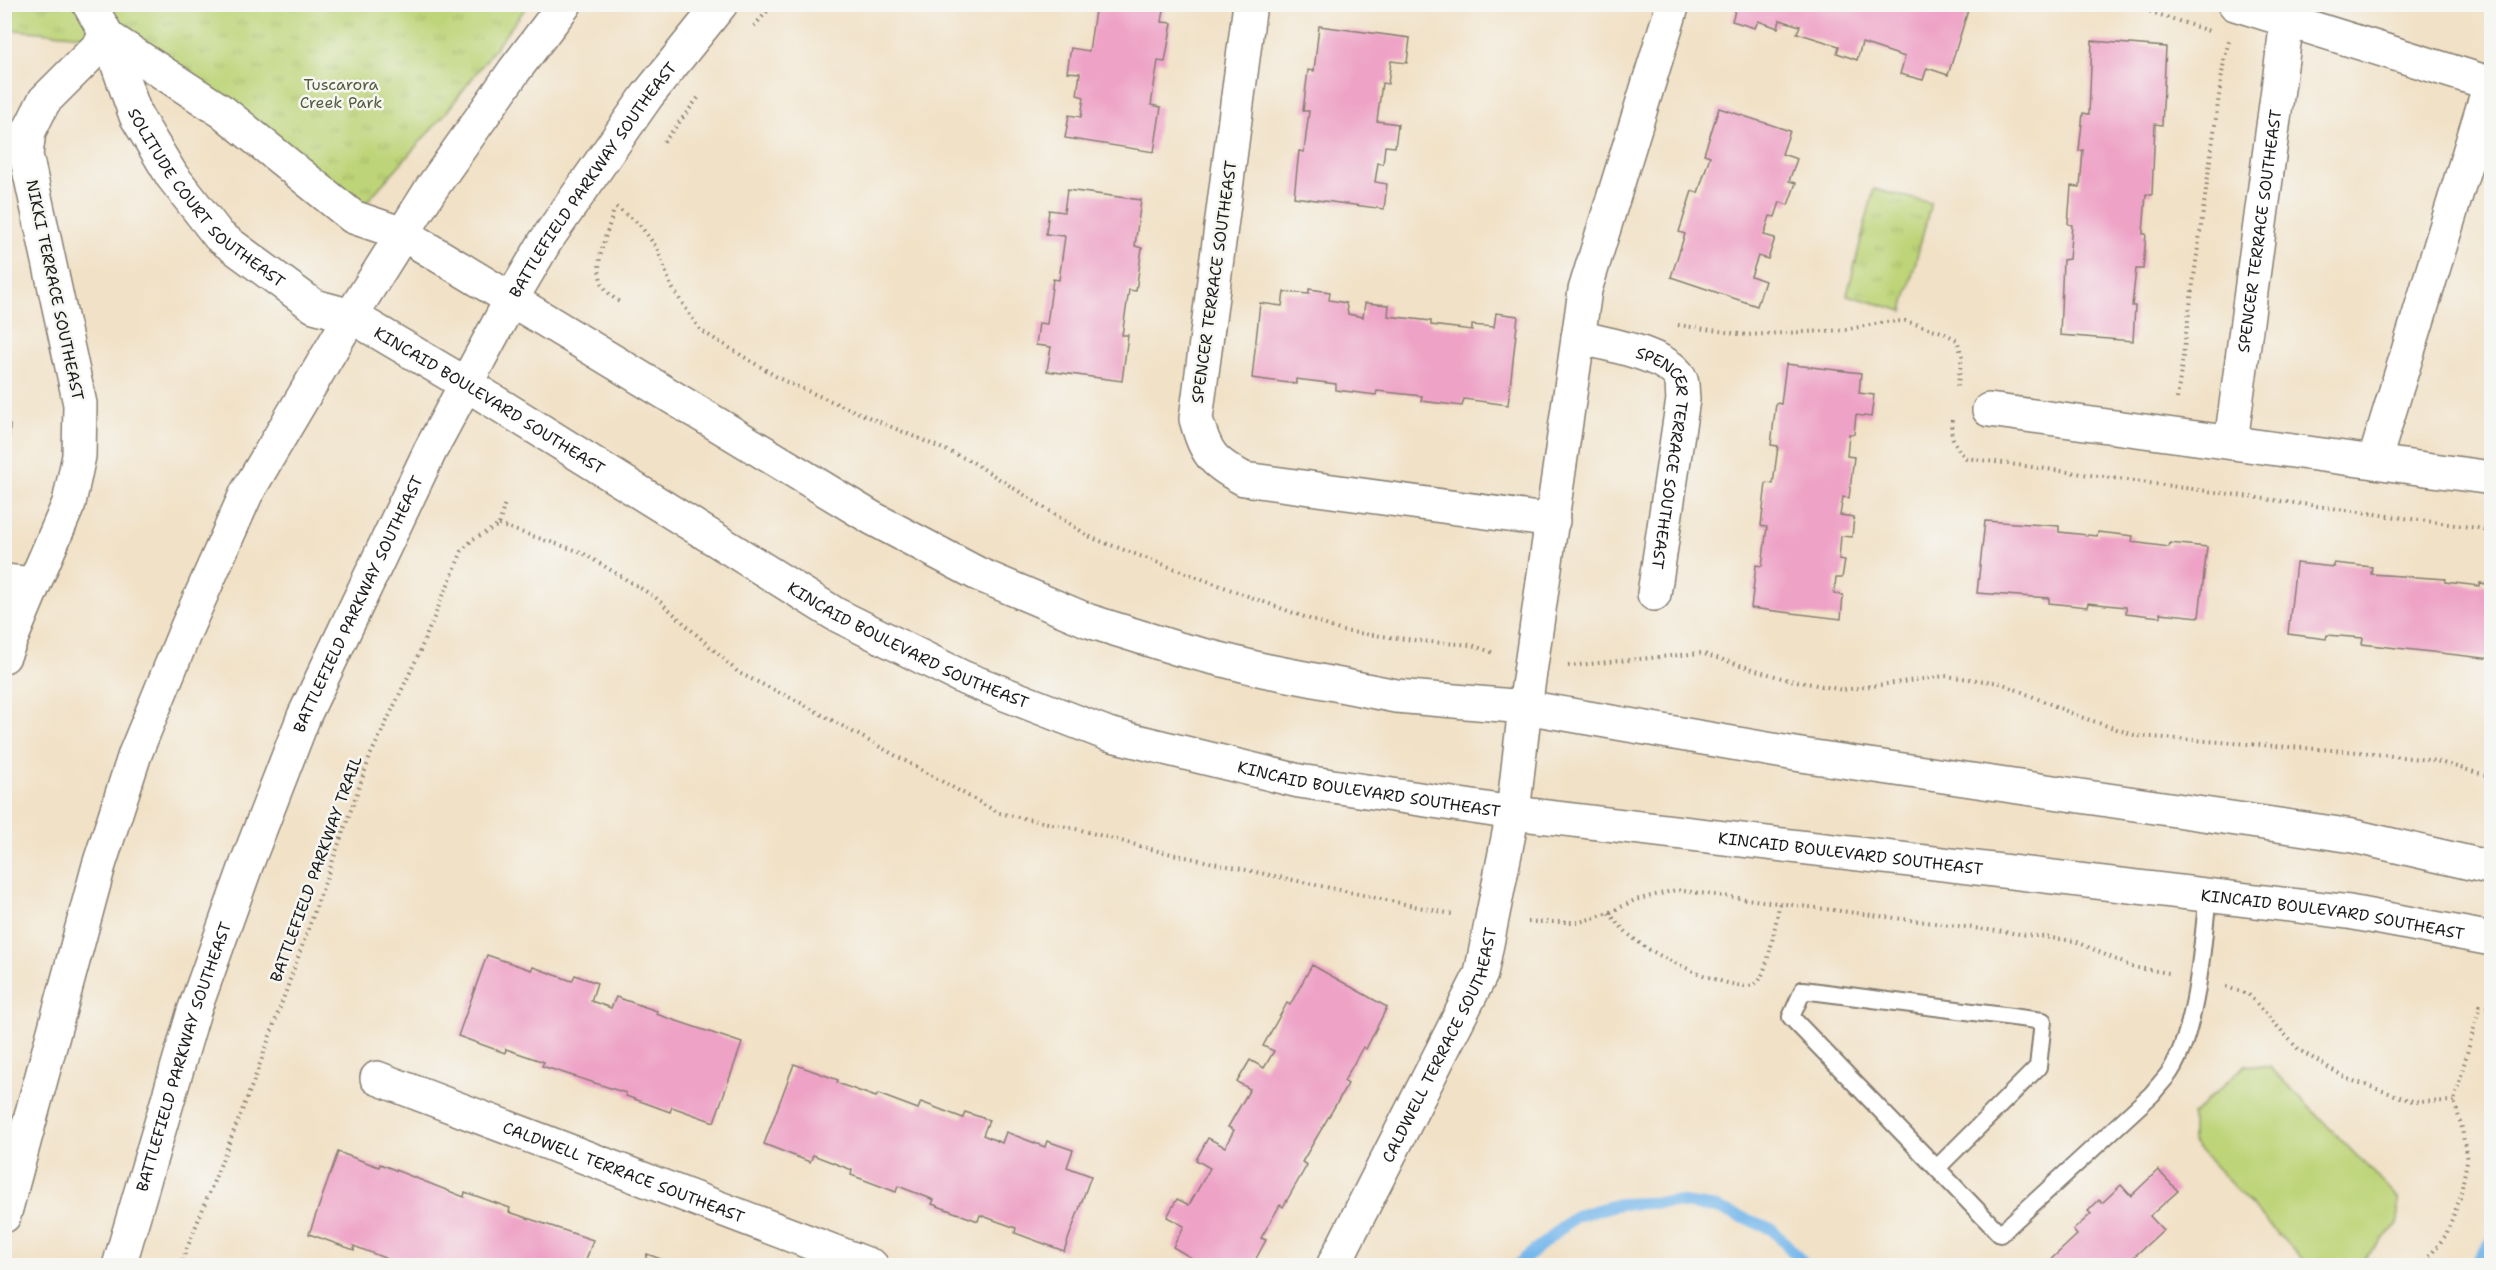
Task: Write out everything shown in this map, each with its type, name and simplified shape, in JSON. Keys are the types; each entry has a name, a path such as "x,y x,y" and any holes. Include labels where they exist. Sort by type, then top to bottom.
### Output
{"street":[{"name":"SOLITUDE COURT SOUTHEAST","path":"89,4 108,38 136,116 172,176 219,236 314,306 351,316"},
{"path":"4,1216 96,876 135,754 187,627 246,494 351,316 403,234 514,71 565,4"},
{"name":"BATTLEFIELD PARKWAY SOUTHEAST","path":"119,1266 194,1011 247,863 304,716 430,451 512,298 545,242 640,105 721,4"},
{"name":"SPENCER TERRACE SOUTHEAST","path":"1250,4 1196,418 1203,445 1221,467 1244,479 1553,521"},
{"path":"1513,813 1525,708 1585,290 1673,4"},
{"path":"2235,4 2491,84 2374,462"},
{"name":"SPENCER TERRACE SOUTHEAST","path":"2232,442 2287,21"},
{"name":"SOLITUDE COURT SOUTHEAST","path":"108,38 223,112 353,217 403,234"},
{"name":"NIKKI TERRACE SOUTHEAST","path":"4,656 19,583 69,503 79,456 80,404 26,155 17,129 108,38"},
{"path":"403,234 872,518 978,574 1089,621 1179,649 1274,673 1396,696 1525,708 1801,755 2353,836 2492,868"},
{"name":"KINCAID BOULEVARD SOUTHEAST","path":"351,316 466,384 835,614 964,678 1108,734 1299,781 1513,813 2349,912 2492,939"},
{"name":"SPENCER TERRACE SOUTHEAST","path":"1578,338 1648,355 1669,367 1681,379 1683,399 1654,594"},
{"path":"1989,410 2492,478"},
{"name":"CALDWELL TERRACE SOUTHEAST","path":"1333,1266 1481,974 1513,813"},
{"name":"CALDWELL TERRACE SOUTHEAST","path":"377,1078 872,1266"}],"lane":[{"path":"1937,1168 2038,1067 2043,1021 1803,990 1791,1017 2000,1234 2152,1094 2170,1071 2185,1040 2198,979 2208,894"}],"path":[{"path":"747,34 774,4"},
{"path":"2127,4 2219,34"},
{"path":"2173,435 2224,60 2230,38"},
{"path":"664,143 698,97"},
{"path":"621,303 607,294 601,284 598,265 615,206 622,197"},
{"path":"1670,324 1746,335 1792,334 1905,321 1942,332 1957,340 1962,356 1956,398"},
{"path":"1952,419 1951,429 1955,447 1966,458 2492,530"},
{"name":"BATTLEFIELD PARKWAY TRAIL","path":"180,1266 253,1083 371,754 417,658 462,551 473,539 499,525 505,502"},
{"path":"1609,913 1624,931 1644,946 1700,974 1746,987 1756,984 1761,977 1780,903"},
{"path":"2422,1266 2446,1235 2460,1198 2467,1161 2462,1128 2454,1101 2480,1006 2492,1008"}],"green space":[{"name":"Tuscarora Creek Park","path":"4,5 528,5 445,114 353,217 108,38 5,29"},
{"path":"1874,189 1931,203 1903,311 1847,295"},
{"path":"2245,1065 2270,1067 2398,1198 2398,1224 2357,1265 2307,1265 2192,1142 2192,1115"}],"building":[{"path":"1075,4 1165,4 1162,22 1172,23 1165,62 1158,61 1151,105 1161,107 1154,152 1065,138 1069,115 1081,117 1084,97 1077,95 1080,73 1067,72 1071,48 1089,51 1095,11 1074,8"},
{"path":"1737,4 1970,4 1948,75 1927,68 1923,80 1900,74 1905,57 1862,43 1857,60 1837,53 1839,46 1797,33 1800,26 1780,20 1778,28 1758,21 1755,28 1732,21"},
{"path":"1319,26 1410,38 1407,63 1391,61 1388,84 1382,83 1377,121 1398,124 1395,147 1385,146 1383,164 1378,163 1375,182 1387,184 1384,209 1294,197 1299,151 1304,152 1309,111 1303,111 1308,70 1314,71"},
{"path":"2092,41 2166,47 2162,125 2155,124 2152,195 2146,194 2143,269 2136,269 2132,306 2135,306 2133,341 2060,335 2063,260 2069,259 2072,225 2068,224 2071,186 2080,187 2083,150 2079,151 2083,113 2089,114"},
{"path":"1719,108 1790,131 1782,154 1797,159 1789,181 1796,183 1788,205 1780,202 1775,217 1770,216 1764,235 1775,238 1768,259 1758,256 1751,276 1765,281 1757,306 1671,277 1685,234 1679,232 1692,191 1698,193 1710,156 1704,154"},
{"path":"1067,190 1141,200 1135,246 1142,248 1136,291 1129,290 1122,335 1128,335 1122,381 1047,371 1051,347 1036,345 1039,323 1047,324 1053,279 1059,280 1065,236 1046,234 1049,210 1064,212"},
{"path":"1309,289 1330,292 1329,300 1346,303 1348,314 1363,317 1365,303 1389,305 1388,316 1431,321 1431,325 1472,330 1472,325 1494,327 1496,313 1518,316 1508,405 1464,399 1462,406 1421,401 1422,396 1377,391 1376,395 1336,390 1336,384 1296,379 1296,384 1252,378 1260,303 1282,306 1284,292 1309,294"},
{"path":"1786,364 1861,373 1859,393 1874,395 1871,417 1856,415 1854,434 1849,434 1847,456 1854,457 1849,498 1843,497 1840,515 1854,517 1852,537 1841,536 1839,559 1845,560 1842,578 1836,578 1834,594 1843,595 1841,619 1751,608 1756,565 1762,566 1767,527 1761,526 1766,483 1773,484 1778,446 1771,445 1776,403 1781,404"},
{"path":"4,425 10,425 7,493 4,493"},
{"path":"1985,521 2059,526 2059,532 2097,536 2098,532 2133,536 2132,542 2169,547 2170,543 2207,547 2199,617 2160,613 2160,617 2126,613 2126,607 2088,603 2087,607 2049,603 2049,598 1977,593"},
{"path":"2296,563 2334,567 2334,563 2372,567 2371,574 2446,579 2445,582 2480,586 2480,583 2492,585 2492,659 2362,644 2363,638 2327,635 2326,639 2288,634"},
{"path":"487,955 531,970 533,967 572,981 575,975 597,983 591,1001 611,1008 616,997 657,1011 656,1014 742,1043 714,1122 672,1107 670,1112 626,1096 626,1093 542,1066 544,1062 506,1049 505,1053 458,1036"},
{"path":"1312,965 1387,1007 1366,1049 1363,1047 1344,1081 1348,1084 1302,1162 1307,1165 1283,1207 1280,1205 1261,1238 1266,1240 1252,1266 1205,1266 1173,1247 1184,1226 1167,1217 1177,1199 1189,1205 1210,1168 1196,1160 1208,1138 1225,1147 1234,1130 1228,1127 1250,1089 1237,1082 1250,1060 1264,1068 1274,1051 1263,1046 1287,1003 1290,1005"},
{"path":"794,1064 876,1097 878,1094 918,1109 921,1102 963,1118 965,1112 989,1120 983,1135 1002,1143 1006,1132 1045,1147 1047,1141 1073,1150 1067,1167 1091,1176 1064,1251 1015,1233 1016,1228 980,1215 978,1221 932,1204 934,1200 898,1186 896,1192 851,1175 852,1170 813,1155 810,1162 764,1144"},
{"path":"338,1152 379,1167 380,1164 464,1197 465,1192 510,1208 509,1212 593,1240 584,1266 405,1266 354,1246 354,1250 309,1234"},
{"path":"2158,1170 2178,1191 2150,1216 2163,1230 2124,1266 2046,1264 2077,1235 2073,1230 2091,1214 2088,1211 2099,1200 2102,1203 2121,1185 2131,1196"},
{"path":"647,1254 677,1265 677,1266 643,1266"}],"waterway":[{"path":"1516,1266 1576,1216 1619,1204 1676,1202 1717,1208 1772,1229 1806,1266"},
{"path":"2474,1266 2492,1241"}]}
